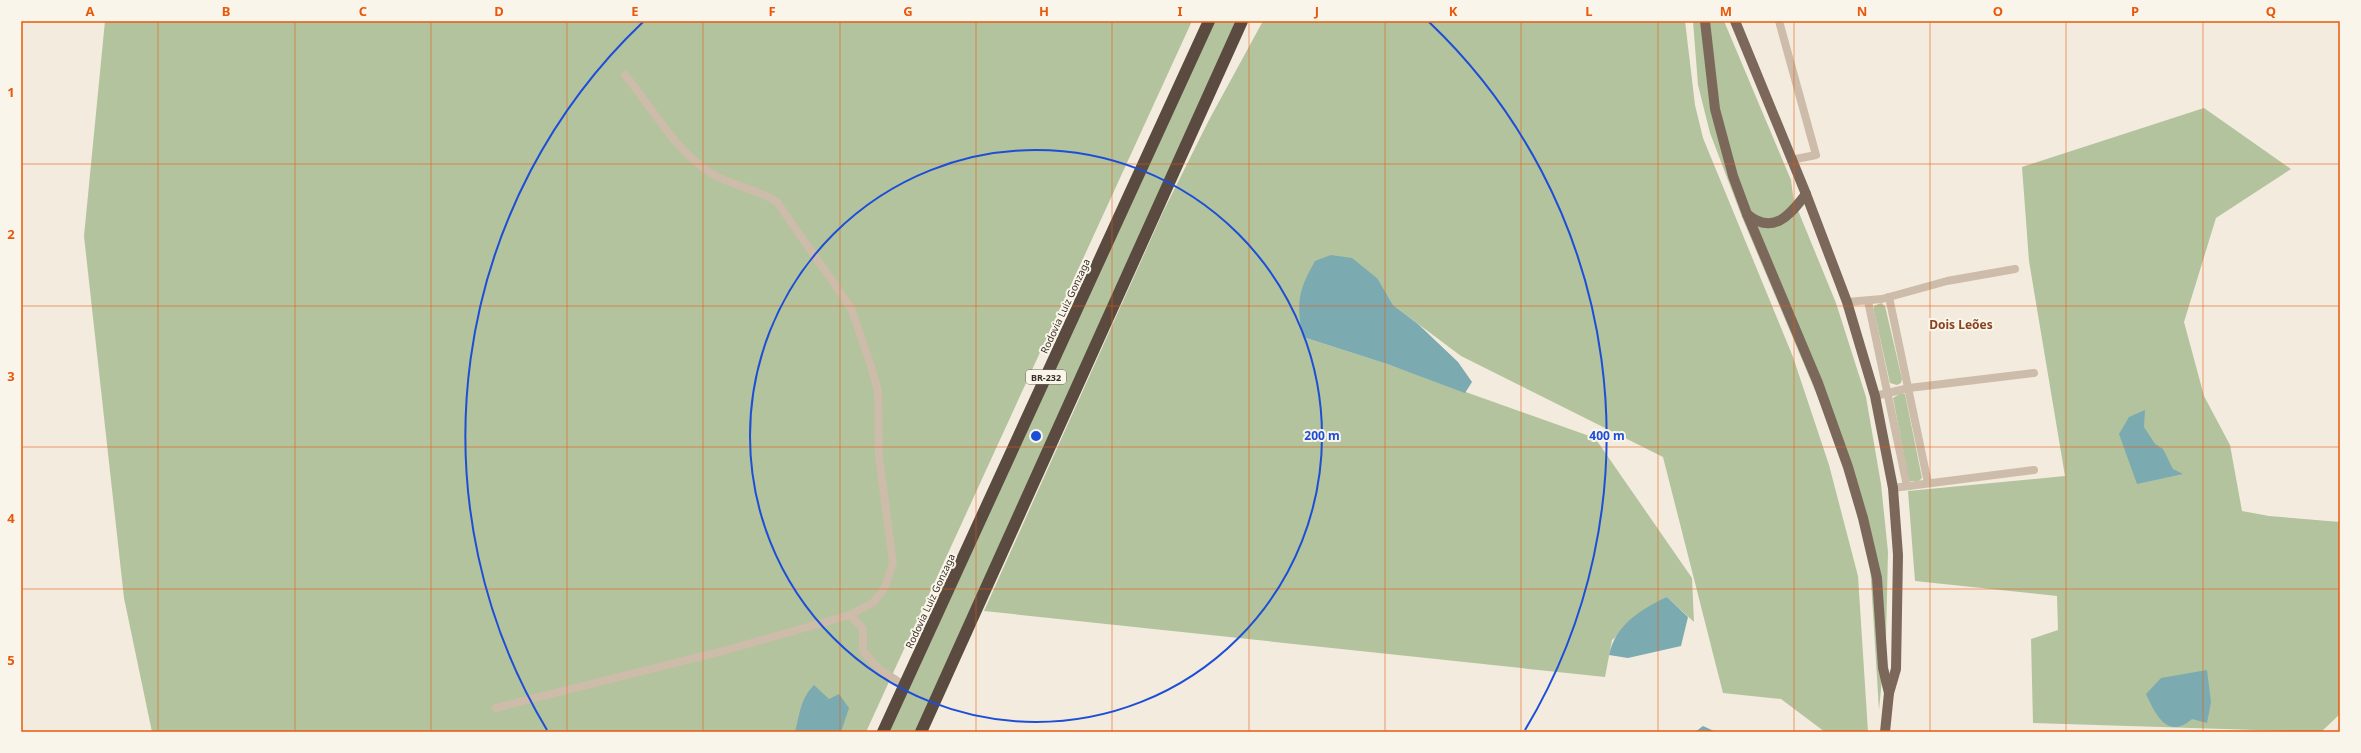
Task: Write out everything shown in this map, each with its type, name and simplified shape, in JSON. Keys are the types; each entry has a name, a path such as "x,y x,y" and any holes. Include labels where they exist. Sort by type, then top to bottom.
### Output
{"highway":[{"name":"Rodovia Luiz Gonzaga","path":"884,732 1208,21"},
{"name":"BR-232","path":"921,732 1242,21"},
{"path":"1218,76 1251,21"}],"main road":[{"path":"1705,21 1716,115 1733,176 1747,214 1818,384 1848,467 1868,538 1877,578 1883,668 1889,693"},
{"path":"1735,21 1806,194 1847,302 1875,396 1894,488 1898,555 1899,615 1896,669 1889,693 1885,732"},
{"path":"1747,214 1753,220 1763,223 1778,222 1791,214 1806,194"}],"street":[{"path":"1779,21 1816,156 1791,160"},
{"path":"496,708 723,651 850,615 874,602 885,587 893,563 879,457 878,391 854,315 843,294 777,202 763,194 726,181 694,161 677,144 625,75"},
{"path":"1847,302 1868,301 1889,297 1948,281 2015,269"},
{"path":"1889,297 1928,483"},
{"path":"1868,301 1889,392 1907,486"},
{"path":"1875,396 1909,388 2034,373"},
{"path":"1894,488 2034,470"},
{"path":"850,615 863,630 863,651 878,668 905,686"}],"green space":[{"path":"105,21 1192,21 866,732 152,732 124,598 84,236"},
{"path":"1209,21 1242,21 921,732 888,732"},
{"path":"1263,21 1685,21 1695,105 1703,138 1793,357 1829,465 1858,576 1868,732 1825,732 1781,699 1723,693 1663,457 1461,356 1393,305 1378,279 1303,337 1387,364 1595,438 1692,578 1694,622 1667,597 1612,640 1605,677 984,611 1163,212 1209,120"},
{"path":"1693,21 1724,21 1791,180 1794,203 1773,227 1791,219 1797,208 1836,303 1866,397 1881,484 1888,552 1886,637 1879,710 1870,564 1850,482 1840,450 1742,217 1710,133 1698,85"},
{"path":"2204,108 2291,169 2216,218 2184,322 2204,396 2230,445 2242,511 2269,516 2340,522 2340,714 2321,732 2033,723 2031,639 2058,630 2057,596 1915,581 1908,491 2065,476 2029,261 2022,167"},
{"path":"1881,303 1885,306 1902,379 1901,383 1897,385 1890,383 1874,311 1874,306"},
{"path":"1901,393 1905,394 1922,478 1919,481 1909,481 1893,398"}],"water":[{"path":"1331,255 1352,258 1378,279 1393,305 1418,324 1458,362 1472,382 1465,393 1387,364 1303,337 1299,306 1302,289 1309,271 1315,261"},
{"path":"2145,410 2144,427 2155,444 2163,449 2173,469 2183,474 2137,484 2119,434 2129,417"},
{"path":"1667,597 1688,617 1681,646 1628,658 1609,655 1612,644 1617,635 1630,619"},
{"path":"2207,670 2211,702 2207,723 2192,719 2183,725 2176,727 2169,726 2163,722 2153,709 2146,694 2161,678"},
{"path":"814,685 829,699 839,694 849,708 841,732 795,732 803,701 809,690"},
{"path":"1703,726 1714,731 1714,732 1695,732"}],"district":[{"name":"Dois Leões","path":"1961,324"}]}
